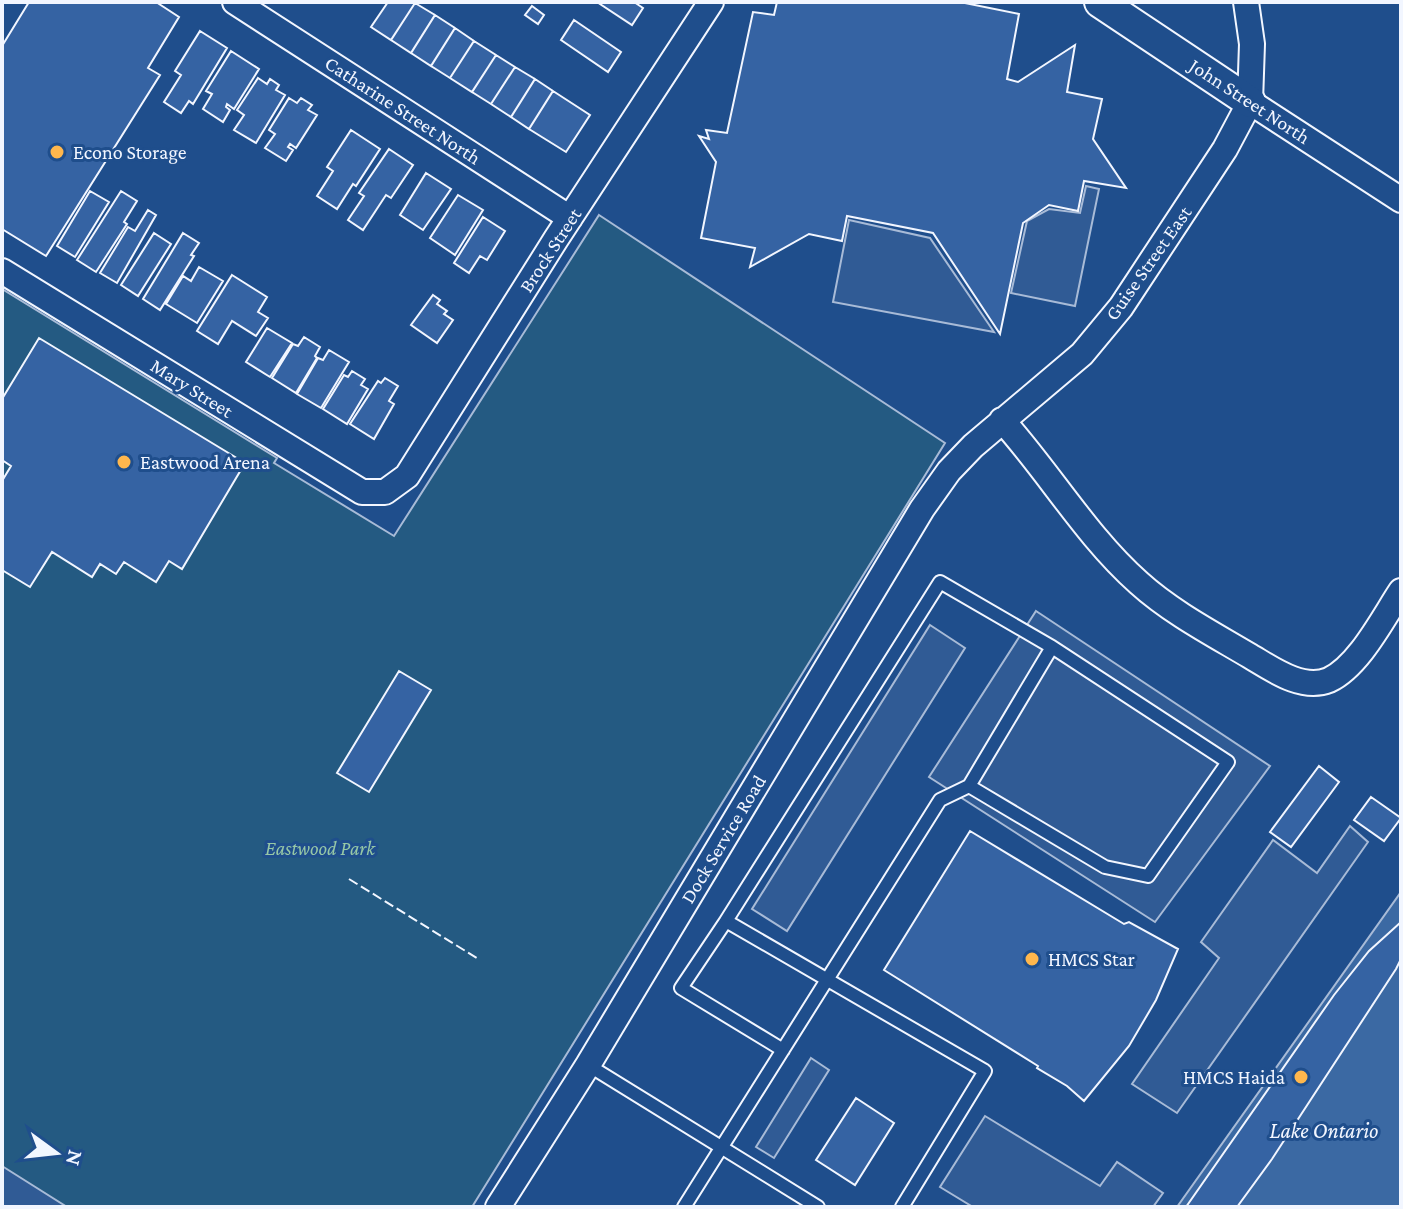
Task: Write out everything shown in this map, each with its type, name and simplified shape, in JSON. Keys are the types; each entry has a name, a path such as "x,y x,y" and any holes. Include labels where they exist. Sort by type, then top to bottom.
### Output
{"street":[{"name":"Catharine Street North","path":"235,2 570,218"},
{"name":"Brock Street","path":"385,492 407,476 711,2"},
{"name":"John Street North","path":"1100,2 1401,200"},
{"name":"Guise Street East","path":"949,471 1002,420 1082,354 1121,307 1225,149 1250,102 1252,44 1246,2"},
{"name":"Mary Street","path":"2,271 362,492 385,492"},
{"path":"1002,420 1094,534 1139,583 1211,633 1280,674 1307,683 1328,680 1344,669 1365,646 1401,591"},
{"name":"Dock Service Road","path":"498,1207 588,1065 922,509 949,471"}],"lane":[{"path":"783,1050 681,988 940,582 1052,647 1228,762 1148,876 1105,867 969,786"},
{"path":"684,1207 940,800 969,786 1052,647"},
{"path":"726,921 985,1071 902,1207"},
{"path":"588,1065 818,1207"}],"green space":[{"name":"Eastwood Park","path":"599,215 945,443 472,1207 2,1207 2,289 277,458 274,463 394,536"}],"shaded area":[{"path":"1086,186 1099,189 1075,306 1011,293 1027,221 1049,209 1080,213"},
{"path":"849,220 930,238 994,332 833,302"},
{"path":"1036,611 1270,766 1155,922 929,777"},
{"path":"930,625 965,648 787,931 752,909"},
{"path":"1350,826 1368,842 1177,1113 1132,1084 1219,958 1201,942 1273,840 1317,873"},
{"path":"811,1058 829,1070 774,1158 756,1147"},
{"path":"985,1116 1100,1186 1117,1162 1163,1193 1153,1207 973,1207 940,1187"},
{"path":"2,1166 67,1207 2,1207"}],"water":[{"name":"Lake Ontario","path":"1401,892 1401,1207 1177,1207"}],"building":[{"name":"Econo Storage","path":"29,2 156,2 179,17 148,68 160,75 46,256 2,229 2,46"},
{"path":"388,2 415,3 391,40 371,27"},
{"path":"597,2 634,2 643,8 632,25"},
{"path":"777,2 960,2 1019,14 1007,79 1018,82 1075,45 1067,92 1102,99 1093,139 1126,188 1084,181 1078,211 1049,205 1023,223 1000,334 933,233 847,216 842,241 809,234 750,267 755,248 701,238 716,162 699,136 709,139 706,130 727,133 753,12 774,15"},
{"path":"415,3 435,15 411,53 391,40"},
{"path":"532,6 544,15 538,24 525,15"},
{"path":"435,15 455,28 431,66 411,53"},
{"path":"574,20 621,52 608,72 561,40"},
{"path":"455,28 474,41 450,78 431,66"},
{"path":"200,31 227,48 193,104 189,101 181,113 164,102 181,75 175,71"},
{"path":"474,41 496,55 472,92 450,78"},
{"path":"231,51 259,69 234,109 227,104 230,110 223,122 203,109 212,94 206,91"},
{"path":"496,55 515,67 491,104 472,92"},
{"path":"515,67 535,79 511,117 491,104"},
{"path":"258,78 267,84 270,79 279,85 276,90 285,95 256,143 234,130 244,115 237,110"},
{"path":"535,79 553,91 529,129 511,117"},
{"path":"553,91 590,115 566,152 529,129"},
{"path":"289,98 297,103 301,98 312,105 308,110 317,115 296,148 290,144 288,147 293,150 286,161 265,148 275,134 269,130"},
{"path":"351,130 380,149 337,209 317,196 333,171 327,167"},
{"path":"389,149 413,165 391,198 386,195 363,230 348,220 364,196 359,193"},
{"path":"426,173 451,189 423,230 400,215"},
{"path":"90,191 109,202 75,257 57,246"},
{"path":"121,191 137,201 124,222 127,224 96,272 77,260"},
{"path":"458,195 483,210 455,255 430,238"},
{"path":"148,210 156,215 117,283 100,273 128,227 135,231"},
{"path":"483,217 505,231 487,260 480,256 469,273 454,263"},
{"path":"154,233 171,244 138,296 121,285"},
{"path":"183,233 199,243 160,310 143,299"},
{"path":"199,267 223,281 197,323 166,304 183,276 191,281"},
{"path":"232,275 267,297 258,312 268,318 256,336 232,321 218,344 197,331"},
{"path":"433,295 440,300 437,304 447,311 444,314 453,320 437,343 411,325"},
{"path":"267,328 292,343 270,377 246,362"},
{"path":"304,337 320,347 315,356 317,358 296,393 272,378 293,344 298,346"},
{"name":"Eastwood Arena","path":"39,338 245,463 182,569 169,561 156,582 124,562 116,574 100,564 92,577 52,552 30,587 2,570 2,481 11,466 2,460 2,399"},
{"path":"329,350 349,362 321,408 297,394 318,358 323,360"},
{"path":"352,371 365,379 361,385 368,389 347,424 323,409 344,375 348,377"},
{"path":"385,378 398,386 389,401 394,404 374,439 350,424 378,381 381,383"},
{"path":"399,671 431,690 369,792 337,773"},
{"path":"1319,766 1339,782 1291,847 1270,832"},
{"path":"1371,797 1401,818 1384,841 1354,820"},
{"name":"HMCS Star","path":"970,831 1124,924 1129,922 1178,949 1156,1000 1129,1046 1084,1101 1038,1066 884,970"},
{"name":"HMCS Haida","path":"1401,922 1401,959 1396,969 1272,1159 1237,1207 1186,1207 1334,995 1369,951"},
{"path":"856,1098 894,1123 855,1185 816,1160"}],"fence":[{"path":"349,879 480,960"}],"place":[{"name":"Econo Storage","path":"57,152"},
{"name":"Eastwood Arena","path":"124,462"},
{"name":"HMCS Star","path":"1032,959"},
{"name":"HMCS Haida","path":"1301,1077"}]}
